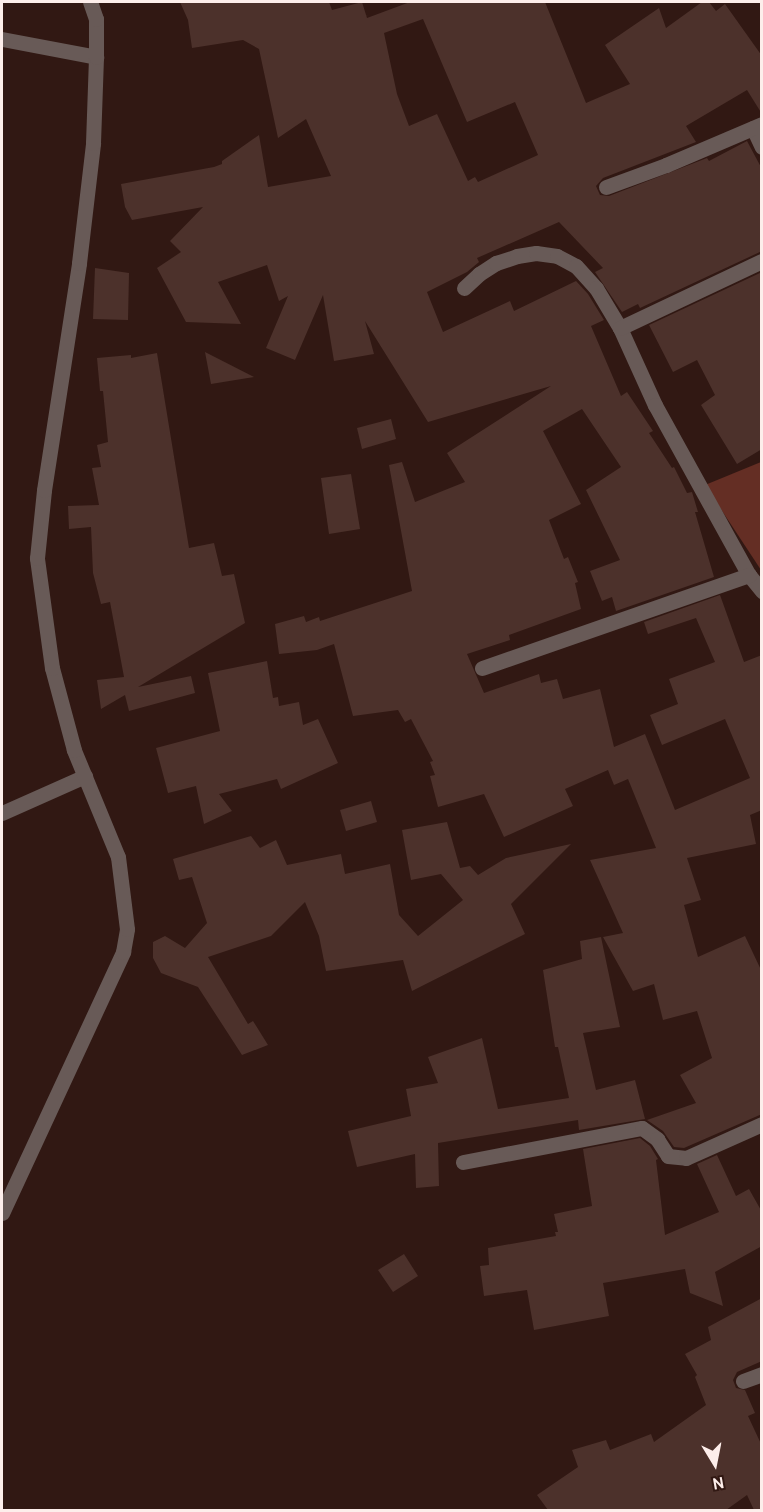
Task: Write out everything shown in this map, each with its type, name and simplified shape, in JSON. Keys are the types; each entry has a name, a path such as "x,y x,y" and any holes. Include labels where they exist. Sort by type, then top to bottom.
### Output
{"street":[{"path":"2,1213 123,952 127,929 118,857 74,750 52,668 37,558 44,490 79,263 93,143 96,19 90,2"},
{"path":"2,39 96,57"},
{"path":"606,187 757,126 762,147"},
{"path":"464,288 496,263 517,256 536,253 557,256 576,267 596,288 620,328 655,405 749,575 762,591"},
{"path":"620,328 762,261"},
{"path":"482,668 749,575"},
{"path":"2,813 85,776"},
{"path":"464,1162 642,1128 657,1139 668,1156 686,1158 762,1124"},
{"path":"743,1382 762,1374"}],"shaded area":[{"path":"761,462 761,570 705,485"}],"building":[{"path":"180,2 329,2 332,10 362,2 367,18 410,2 545,2 586,103 630,84 605,45 659,8 666,28 702,2 709,2 716,11 725,4 762,56 762,114 747,90 686,126 696,142 603,178 596,186 600,195 609,196 707,158 709,161 747,141 762,169 762,251 640,308 638,304 622,312 595,272 603,268 559,222 477,258 479,262 467,272 427,292 443,332 510,301 514,311 576,281 588,294 604,320 591,326 621,396 627,392 653,431 649,433 672,468 674,467 687,493 692,492 698,512 695,512 714,577 616,611 612,597 602,601 590,571 620,560 586,490 621,467 582,409 543,431 581,504 549,520 564,559 568,557 578,582 575,583 581,609 509,635 510,640 467,654 484,693 539,674 541,683 557,679 563,699 600,689 614,747 645,734 675,810 750,778 725,719 662,745 650,715 678,704 669,679 715,662 696,618 648,634 644,622 720,595 744,662 762,655 762,810 750,815 756,844 687,858 701,900 684,905 698,957 745,936 762,972 762,1114 684,1148 674,1147 663,1131 647,1120 696,1103 680,1075 712,1058 697,1011 663,1020 654,984 633,991 603,937 623,933 590,860 656,848 628,779 614,785 608,770 565,789 573,806 504,837 484,794 438,807 430,776 435,775 430,762 433,761 411,719 405,722 398,710 353,716 334,644 317,650 279,654 275,624 304,616 306,622 319,617 320,621 412,591 389,465 402,462 415,502 465,482 447,453 551,386 428,422 365,321 374,354 334,361 323,295 295,360 266,348 288,296 279,301 267,265 218,282 241,324 186,322 157,268 181,252 170,241 203,207 132,220 125,207 121,184 214,167 222,164 222,161 259,135 268,187 331,176 306,119 278,138 259,49 243,40 192,48 188,20","holes":["423,19 467,122 515,102 538,155 478,182 475,177 468,181 437,114 409,126 397,94 384,33"]},
{"path":"95,268 129,273 128,320 93,319"},
{"path":"762,272 762,449 737,464 701,405 715,395 697,360 673,372 649,325"},
{"path":"205,352 254,377 211,384"},
{"path":"157,353 189,548 214,543 222,576 234,574 245,623 138,687 191,676 195,693 129,711 125,695 101,709 97,680 124,677 110,602 101,604 93,573 91,527 69,529 68,506 99,505 92,468 101,467 97,445 108,442 97,358 131,355 131,358"},
{"path":"391,419 396,439 362,449 357,428"},
{"path":"351,474 360,529 329,534 321,478"},
{"path":"267,661 273,698 278,697 279,706 299,702 303,725 318,719 338,763 281,789 277,779 219,794 232,811 204,824 196,786 168,793 156,748 220,731 208,673"},
{"path":"371,801 377,822 346,831 340,810"},
{"path":"447,822 460,868 470,866 478,875 506,858 571,844 511,904 525,934 412,991 403,960 326,971 319,936 305,902 271,936 208,957 248,1024 253,1021 268,1045 242,1055 198,987 161,973 153,958 153,942 165,936 185,948 207,923 192,877 179,880 173,859 251,836 260,848 276,840 287,865 341,854 345,874 390,864 399,915 418,936 463,900 441,874 411,880 402,830"},
{"path":"601,937 620,1027 583,1033 596,1090 635,1080 645,1119 579,1130 578,1120 438,1143 439,1186 416,1188 415,1154 357,1167 348,1131 411,1116 406,1089 438,1083 428,1057 482,1038 498,1109 569,1098 558,1047 555,1047 543,970 582,959 580,941"},
{"path":"640,1138 650,1146 658,1159 656,1160 665,1235 719,1212 697,1164 717,1155 736,1196 749,1189 762,1212 762,1246 715,1272 723,1306 690,1293 685,1269 603,1283 609,1316 534,1330 527,1290 484,1296 480,1266 489,1265 488,1248 556,1236 555,1232 558,1232 554,1214 592,1206 583,1149"},
{"path":"404,1254 418,1276 393,1292 378,1270"},
{"path":"762,1298 762,1361 737,1372 733,1380 736,1388 745,1390 755,1413 748,1416 762,1446 762,1510 754,1510 747,1495 726,1510 548,1510 537,1495 578,1467 572,1450 606,1440 610,1450 651,1434 654,1442 706,1405 695,1377 697,1375 685,1354 711,1340 708,1327"}]}
